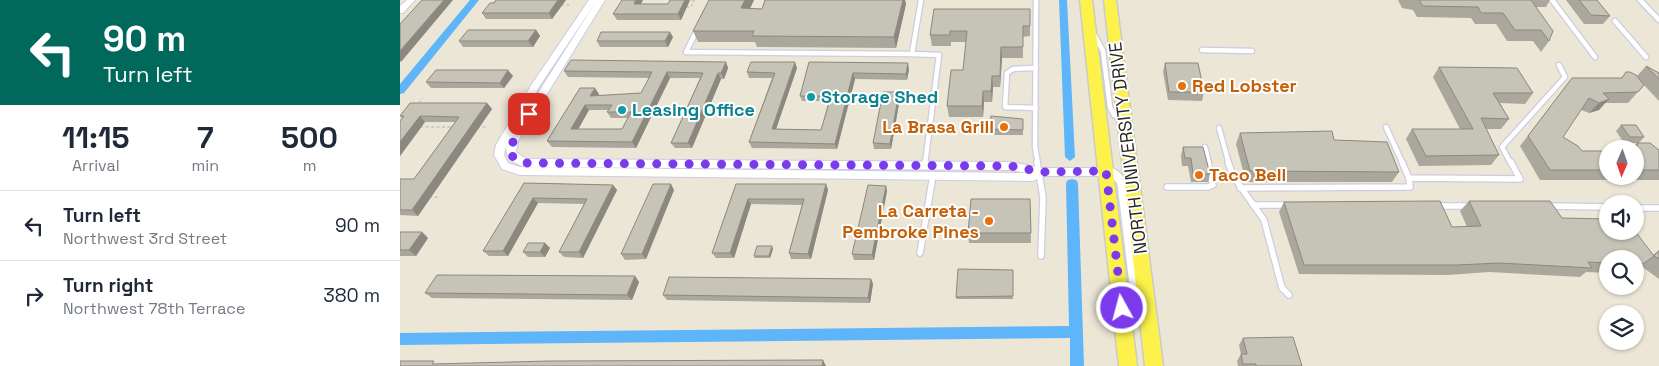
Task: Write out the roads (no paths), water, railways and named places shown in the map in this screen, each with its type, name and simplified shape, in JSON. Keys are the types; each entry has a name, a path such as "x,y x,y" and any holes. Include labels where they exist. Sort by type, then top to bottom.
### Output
{"main road":[{"name":"NORTH UNIVERSITY DRIVE","path":"1086,0 1128,366"},
{"name":"NORTH UNIVERSITY DRIVE","path":"1110,0 1154,366"}],"street":[{"path":"400,12 411,0"},
{"path":"593,0 535,86 501,145 499,156 505,166 520,171 1034,177 1041,172"},
{"path":"601,0 513,140 509,149 513,157 525,163 1011,166 1041,172 1106,171"},
{"name":"NORTH UNIVERSITY DRIVE","path":"1106,171 1112,172 1123,188 1136,289 1146,297"}],"lane":[{"path":"912,54 921,0"},
{"path":"1036,0 1036,147 1043,197 1042,256"},
{"path":"1552,0 1595,57"},
{"path":"1640,0 1659,20"},
{"path":"1615,21 1646,58"},
{"path":"1089,25 1103,51 1110,107 1114,115 1124,122"},
{"path":"699,26 686,52 940,55 925,166"},
{"path":"1202,50 1252,51"},
{"path":"1409,178 1520,179 1502,147 1565,77 1559,65"},
{"path":"1036,68 1013,69 1007,73 1005,107 1036,108"},
{"path":"1240,188 1408,188 1411,186 1409,178 1386,127"},
{"path":"1219,128 1228,163 1240,188 1264,220 1282,288 1289,295"},
{"path":"1167,186 1208,187 1213,185 1205,146"},
{"path":"920,253 933,175"},
{"path":"1253,205 1292,205"},
{"path":"1426,206 1474,206"},
{"path":"1541,206 1599,207"},
{"path":"1644,208 1659,208"}],"waterway":[{"path":"400,91 475,0"},
{"path":"1063,0 1070,157"},
{"path":"1072,183 1077,366"},
{"path":"400,339 1075,332"}],"place":[{"name":"Red Lobster","path":"1182,86"},
{"name":"Storage Shed","path":"811,97"},
{"name":"Leasing Office","path":"622,110"},
{"name":"La Brasa Grill","path":"1004,127"},
{"name":"Taco Bell","path":"1199,175"},
{"name":"La Carreta - Pembroke Pines","path":"989,221"}]}
